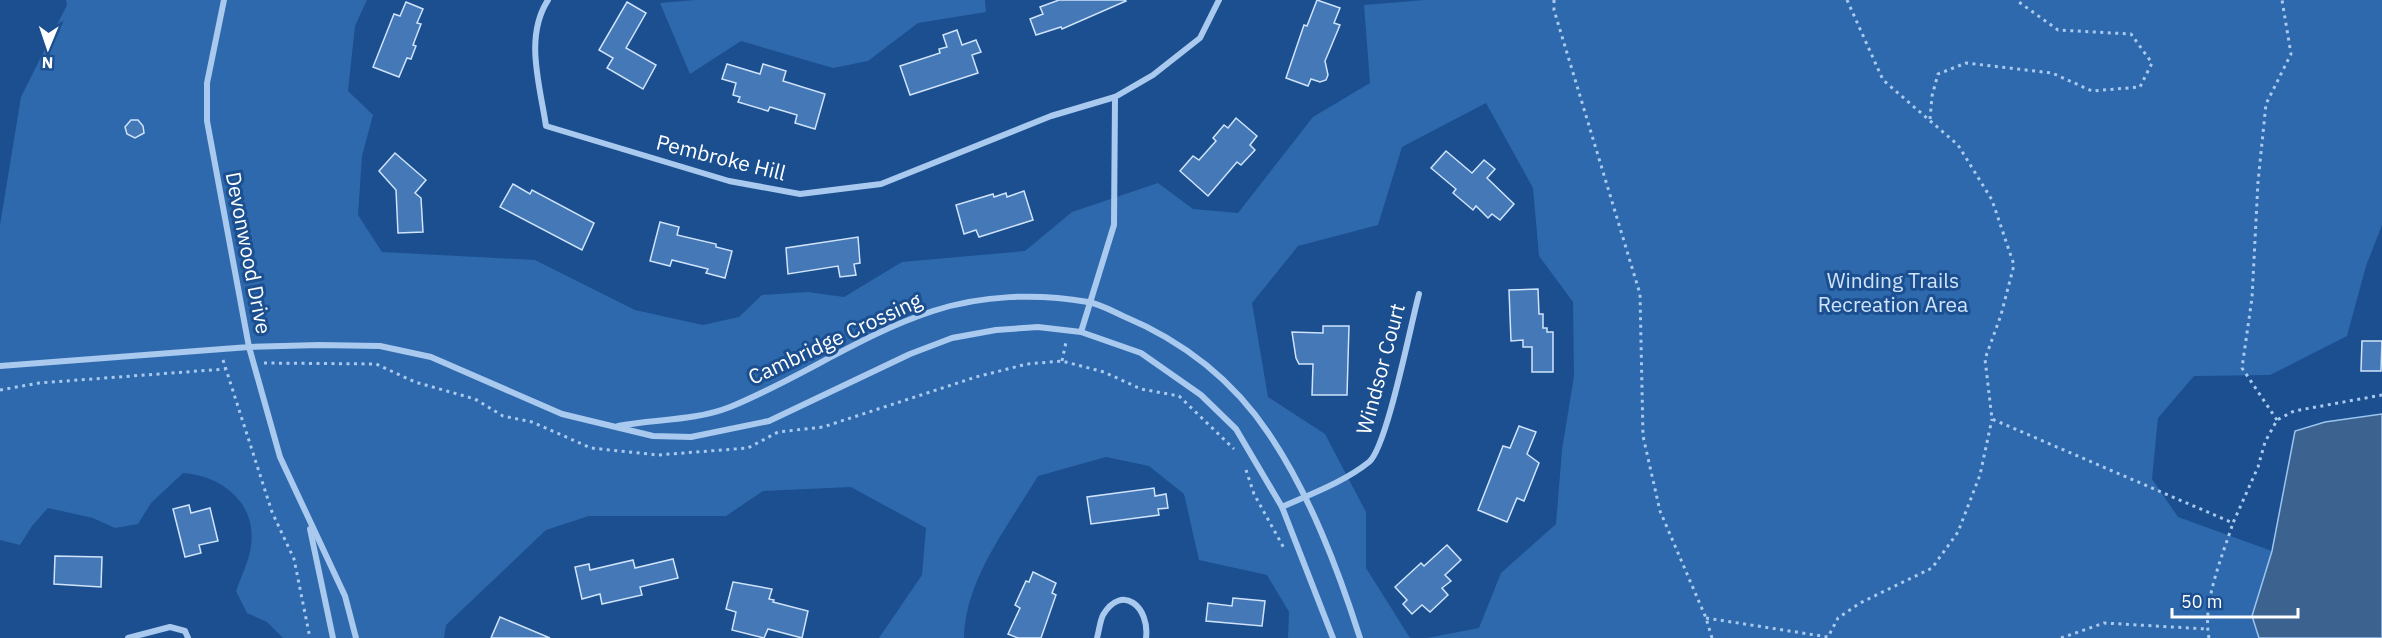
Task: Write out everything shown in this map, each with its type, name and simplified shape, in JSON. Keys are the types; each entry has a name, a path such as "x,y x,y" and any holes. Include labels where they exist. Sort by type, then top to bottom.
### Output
{"street":[{"name":"Devonwood Drive","path":"0,368 11,365 249,347 207,121 207,83 224,0"},
{"name":"Pembroke Hill","path":"548,0 540,13 534,49 546,126 729,181 800,194 881,184 1051,116 1115,97 1153,75 1200,38 1219,0"},
{"path":"1081,332 1114,225 1115,97"},
{"name":"Windsor Court","path":"1282,507 1341,479 1371,461 1386,426 1419,294"},
{"name":"Cambridge Crossing","path":"614,426 687,417 729,408 872,337 933,311 996,297 1043,297 1091,302 1181,345 1228,382 1269,434 1305,496 1348,601 1360,638"},
{"name":"Cambridge Crossing","path":"249,347 380,346 431,357 562,414 653,436 691,437 769,421 910,354 952,338 996,330 1038,327 1081,332 1141,353 1201,395 1236,429 1282,507 1333,638"},
{"path":"249,347 280,457 345,596 356,638"},
{"path":"308,517 333,638"},
{"path":"1097,638 1103,615 1115,603 1124,600 1135,603 1144,613 1146,638"},
{"path":"128,638 170,627 185,631 188,638"}],"path":[{"path":"1554,0 1554,10 1640,294 1643,436 1660,511 1706,618 1712,638"},
{"path":"1706,618 1828,637 1838,618 1860,603 1932,568 1958,532 1980,475 1992,419 1985,359 2001,315 2014,265 1992,201 1958,145 1883,80 1847,0"},
{"path":"1930,119 1932,96 1938,74 1966,63 2052,73 2092,91 2140,87 2152,63 2131,34 2058,30 2016,0"},
{"path":"2277,420 2242,368 2252,298 2258,182 2266,104 2291,54 2282,0"},
{"path":"1062,361 1070,331"},
{"path":"222,350 225,369 272,512 294,559 310,638"},
{"path":"253,363 376,364 415,382 476,399 503,416 532,422 591,448 658,455 748,448 778,432 823,427 975,377 1027,364 1062,361 1104,372 1141,389 1179,396 1241,456"},
{"path":"0,390 39,383 225,369"},
{"path":"2209,638 2207,629 2214,581 2233,524 2258,467 2265,442 2277,420 2294,411 2382,395"},
{"path":"1992,419 2233,524"},
{"path":"1244,465 1254,494 1287,553"},
{"path":"2061,638 2104,623 2207,629"}],"green space":[{"name":"Winding Trails Recreation Area","path":"66,0 367,0 355,26 348,91 373,115 362,156 358,215 382,252 535,260 635,310 703,325 739,317 762,295 808,292 844,297 902,262 1025,251 1072,212 1158,183 1193,209 1238,213 1313,117 1370,83 1364,5 1425,0 2382,0 2382,225 2366,266 2347,336 2270,375 2194,376 2158,418 2152,479 2178,517 2272,551 2252,616 2259,638 1427,638 1479,628 1501,573 1556,524 1562,450 1574,376 1573,302 1539,256 1533,188 1486,103 1402,147 1378,225 1298,246 1252,303 1268,397 1325,434 1366,512 1366,568 1410,638 1288,638 1289,612 1267,575 1199,560 1184,494 1149,466 1106,457 1038,476 990,553 980,574 966,616 964,638 879,638 922,575 926,528 851,487 763,491 726,516 589,516 546,530 446,625 444,638 283,638 267,622 247,613 236,591 251,546 248,517 242,505 234,494 223,486 197,475 183,473 151,503 138,524 115,528 93,518 48,508 32,526 20,545 0,540 0,225 21,97 67,5"},
{"path":"695,0 985,0 986,12 918,23 868,61 833,68 741,41 690,74 660,3"}],"shaded area":[{"path":"2382,414 2382,638 2259,638 2252,616 2272,551 2295,431 2325,422"}],"building":[{"path":"1059,0 1126,1 1062,29 1061,27 1036,35 1030,19 1043,14 1040,7"},
{"path":"1317,0 1340,8 1334,23 1340,25 1325,61 1328,75 1326,80 1320,82 1311,79 1308,86 1286,78 1304,25 1307,26"},
{"path":"406,2 423,9 417,23 421,24 413,45 416,46 411,59 407,58 399,77 373,67 394,14 400,16"},
{"path":"627,2 646,13 626,48 656,65 643,89 607,68 613,58 599,50"},
{"path":"957,30 962,45 976,40 981,52 972,55 978,73 910,95 900,66 940,53 939,49 947,47 943,35"},
{"path":"727,64 760,74 763,64 786,71 783,81 825,94 815,129 795,123 797,115 770,107 768,111 738,102 740,97 733,95 736,83 722,79"},
{"path":"1236,118 1257,136 1250,145 1255,150 1241,165 1237,162 1208,196 1180,171 1193,156 1199,160 1216,141 1213,138 1224,125 1228,128"},
{"path":"131,120 138,120 143,126 144,133 135,138 127,134 125,127"},
{"path":"1446,151 1472,173 1484,160 1495,169 1487,178 1514,204 1500,220 1492,214 1488,218 1476,206 1473,210 1453,193 1456,189 1431,168"},
{"path":"395,153 426,180 415,193 421,198 423,232 398,233 396,190 379,171"},
{"path":"513,184 530,194 532,190 594,223 582,250 500,207"},
{"path":"1024,191 1033,220 979,237 976,230 964,234 956,205 993,194 994,197 1006,193 1007,197"},
{"path":"660,222 679,227 677,235 716,244 716,247 732,251 725,278 706,273 708,269 672,260 670,266 650,261"},
{"path":"858,237 860,263 854,264 856,275 840,277 838,266 788,274 786,248"},
{"path":"1538,289 1539,314 1543,314 1543,328 1547,328 1547,332 1553,332 1553,372 1532,372 1532,347 1523,347 1523,340 1511,341 1509,290"},
{"path":"1323,326 1349,326 1347,395 1312,395 1313,364 1299,364 1296,358 1292,332 1323,333"},
{"path":"2362,341 2382,341 2381,371 2361,371"},
{"path":"1519,426 1536,432 1527,454 1539,463 1524,501 1517,498 1507,522 1478,510 1503,446 1510,448"},
{"path":"1154,488 1155,496 1166,494 1168,508 1158,509 1159,515 1091,524 1087,497"},
{"path":"189,505 191,513 210,508 218,541 199,545 201,553 185,557 173,509"},
{"path":"1447,545 1461,560 1445,575 1451,581 1442,588 1448,595 1430,612 1422,605 1412,614 1403,604 1407,600 1395,587 1421,563 1424,566"},
{"path":"55,556 102,557 101,587 54,584"},
{"path":"673,559 678,578 640,587 642,595 602,604 600,594 582,599 575,567 589,564 590,570 633,560 635,568"},
{"path":"1033,572 1056,583 1052,593 1056,595 1041,638 1018,638 1008,634 1020,608 1015,605 1026,581 1029,582"},
{"path":"733,582 772,589 769,599 774,600 773,602 808,611 802,638 768,629 764,638 732,630 736,612 726,609"},
{"path":"1233,598 1265,601 1262,626 1206,621 1208,603 1232,606"},
{"path":"500,617 550,638 491,638"}]}
